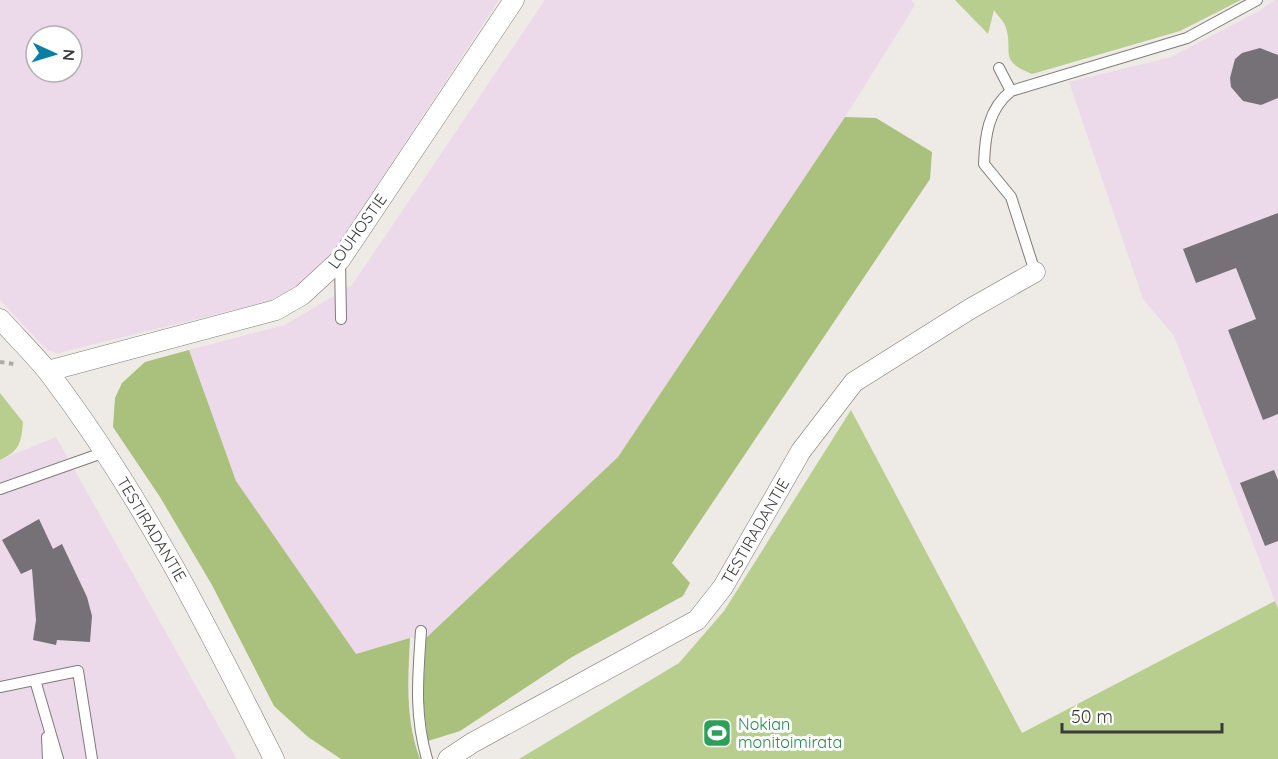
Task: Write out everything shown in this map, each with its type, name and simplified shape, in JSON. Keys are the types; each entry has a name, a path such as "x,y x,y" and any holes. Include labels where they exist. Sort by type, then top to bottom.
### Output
{"street":[{"name":"LOUHOSTIE","path":"48,371 276,310 302,295 340,260 514,0"},
{"name":"TESTIRADANTIE","path":"448,759 472,743 697,620 729,578 801,451 854,382 970,309 1035,272"},
{"name":"TESTIRADANTIE","path":"0,319 48,371 105,452 169,554 274,759"}],"lane":[{"path":"1035,272 1011,196 984,164 985,135 999,100 1011,91 1125,55 1176,42 1257,0"},
{"path":"999,68 1011,91"},
{"path":"340,260 341,319"},
{"path":"0,489 105,452"},
{"path":"421,631 416,700 419,731 427,759"},
{"path":"0,687 78,670 92,759"},
{"path":"35,680 58,759"},
{"path":"82,699 99,759"},
{"path":"46,722 48,759"}],"shaded area":[{"path":"0,0 499,0 329,258 297,288 266,302 58,353 47,350 0,300"},
{"path":"545,0 911,0 915,5 845,117 618,457 426,638 410,638 356,655 236,481 189,350 285,325 352,285"},
{"path":"1274,0 1278,0 1278,609 1174,336 1143,299 1069,82 1171,57 1261,10"},
{"path":"56,437 237,759 0,759 0,460"}],"green space":[{"path":"955,0 1241,0 1180,31 1032,74 1021,69 1010,59 1008,34 1003,21 994,10 988,34"},
{"path":"845,117 876,118 932,152 930,179 672,563 690,583 683,596 572,657 460,731 428,741 423,699 426,638 618,457"},
{"path":"189,350 236,481 356,654 410,638 408,684 410,714 420,759 341,759 308,737 274,706 212,585 160,497 113,427 115,398 122,383 145,362"},
{"path":"0,393 23,422 16,449 0,460"},
{"path":"851,410 1022,733 1275,601 1278,609 1278,759 519,759 679,663 724,611"}],"building":[{"path":"1260,48 1278,55 1278,98 1261,105 1243,101 1231,87 1230,78 1235,59 1242,53"},
{"path":"1278,213 1278,414 1263,420 1228,330 1256,319 1236,268 1196,283 1183,249"},
{"path":"1274,470 1278,480 1278,541 1265,546 1240,483"},
{"path":"39,519 53,549 62,544 87,597 92,616 90,642 57,640 56,645 33,640 36,620 32,569 21,574 2,540"}],"place":[{"name":"Nokian monitoimirata","path":"717,733"}]}
